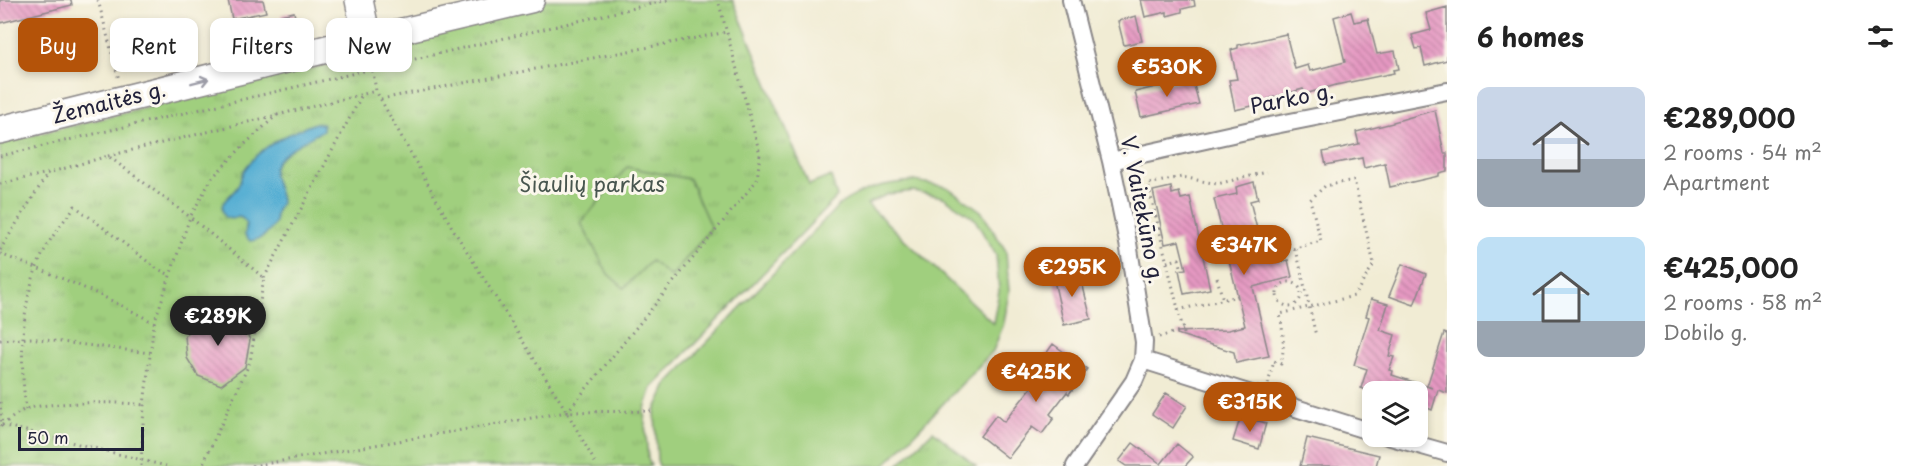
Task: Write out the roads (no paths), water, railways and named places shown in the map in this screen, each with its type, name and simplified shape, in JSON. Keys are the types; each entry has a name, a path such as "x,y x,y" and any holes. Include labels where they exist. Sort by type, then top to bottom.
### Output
{"main road":[{"path":"359,0 363,18"},
{"name":"Žemaitės g.","path":"412,29 532,0"},
{"name":"Žemaitės g.","path":"0,130 326,49"}],"street":[{"name":"V. Vaitekūno g.","path":"1071,0 1111,161 1128,243 1144,342 1143,360"},
{"name":"Parko g.","path":"1111,161 1255,129 1447,91"},
{"path":"1075,466 1134,381 1143,360 1362,429"},
{"path":"1426,447 1447,453"}],"water":[{"path":"315,123 323,124 323,130 284,154 275,165 274,178 281,201 275,222 265,235 250,241 245,235 244,220 239,217 231,219 225,217 222,207 225,200 238,186 245,169 259,153 286,136"}],"park label":[{"name":"Šiaulių parkas","path":"592,185"}]}
